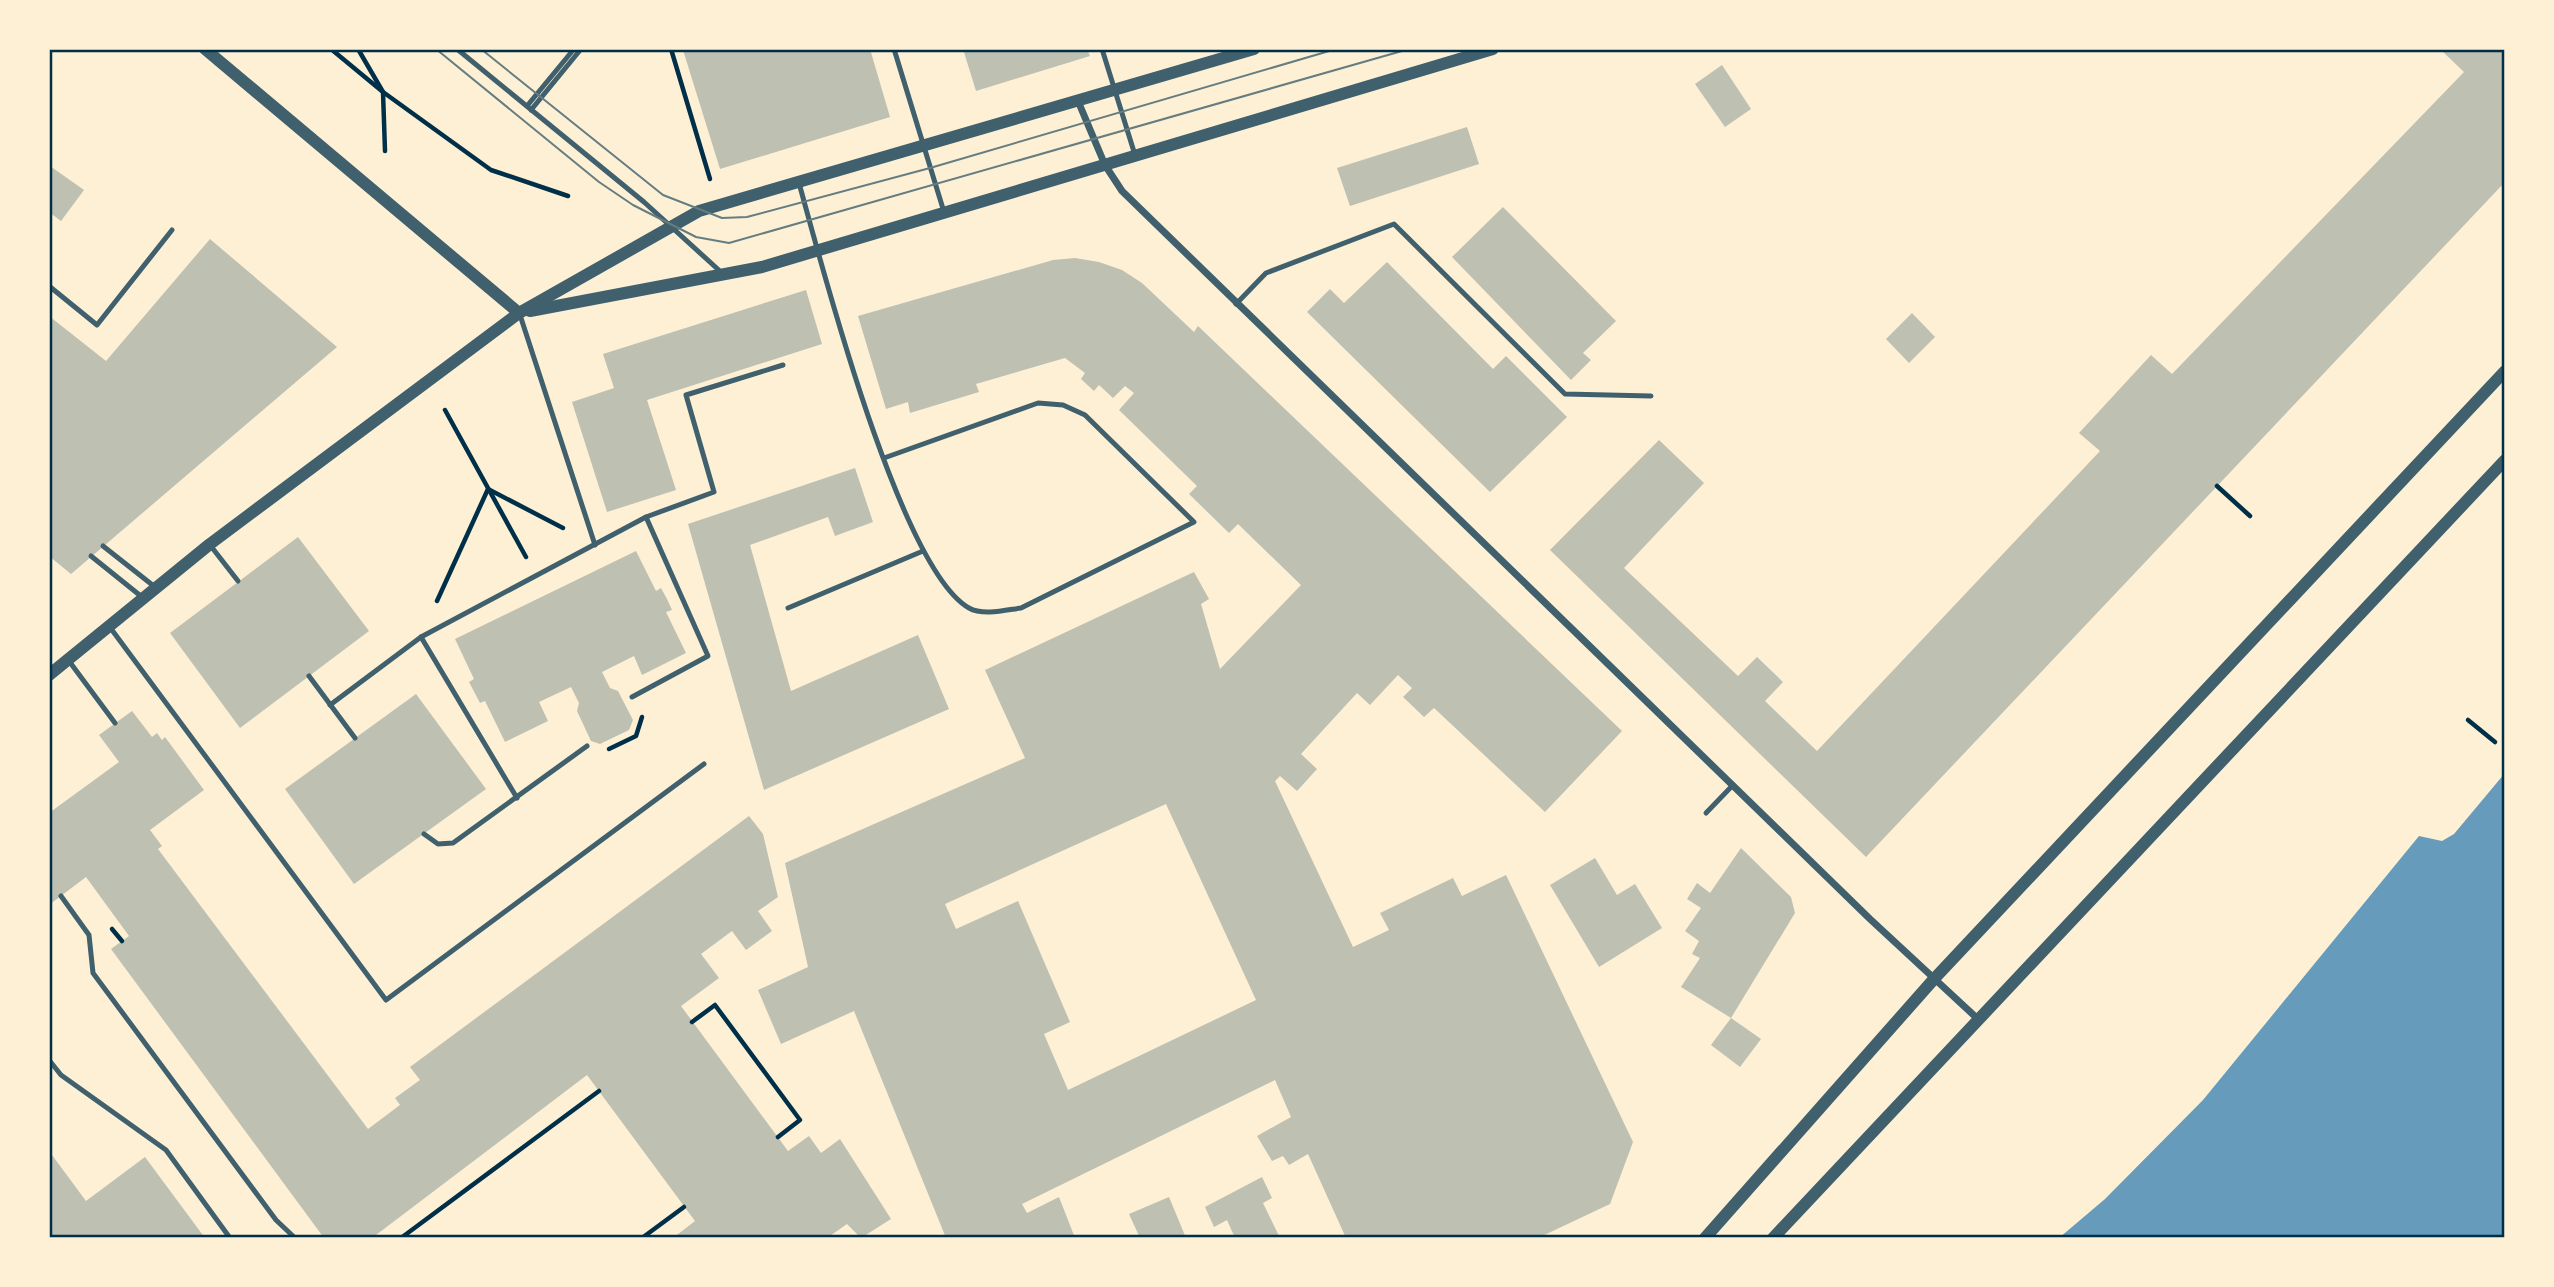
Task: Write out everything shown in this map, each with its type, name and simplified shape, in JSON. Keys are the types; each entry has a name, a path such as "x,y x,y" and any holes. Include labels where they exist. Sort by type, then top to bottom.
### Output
{"street":[{"path":"205,49 519,313"},
{"path":"49,675 210,544 519,313 699,211 1254,49"},
{"path":"519,313 724,275 818,250 1493,49"},
{"path":"1078,101 1105,164 1122,191 1733,785 1979,1020"},
{"path":"1705,1238 1934,979 2505,370"},
{"path":"1773,1238 2505,460"}],"lane":[{"path":"457,49 672,226 724,275"},
{"path":"529,108 574,49"},
{"path":"529,108 582,49"},
{"path":"894,49 944,212"},
{"path":"1102,49 1135,155"},
{"path":"799,183 867,415 884,458 923,551 946,587 970,609 995,612 1021,608 1194,522 1085,415 1063,405 1038,403 884,458"},
{"path":"1236,304 1266,273 1394,225 1565,394 1651,396"},
{"path":"49,286 97,325 172,230"},
{"path":"519,313 595,545"},
{"path":"330,705 421,637 646,517 714,492 686,395 783,365"},
{"path":"632,697 708,656 646,517"},
{"path":"210,544 238,581"},
{"path":"103,546 155,587"},
{"path":"788,608 923,551"},
{"path":"91,556 142,597"},
{"path":"108,626 386,1000 704,764"},
{"path":"421,637 517,798"},
{"path":"68,659 115,723"},
{"path":"309,676 355,738"},
{"path":"424,834 438,844 453,843 587,747"},
{"path":"1706,813 1733,785"},
{"path":"61,896 89,935 93,973 276,1220 295,1238"},
{"path":"49,1060 61,1075 166,1150 230,1238"}],"path":[{"path":"331,49 383,92 491,170 568,196"},
{"path":"358,49 383,92 386,151"},
{"path":"671,49 710,182"},
{"path":"445,410 537,576"},
{"path":"2217,486 2250,516"},
{"path":"488,489 595,545"},
{"path":"421,637 488,489"},
{"path":"587,747 603,752 636,736 642,718 632,697"},
{"path":"2468,720 2495,742"},
{"path":"692,1022 715,1005 800,1121 778,1137"},
{"path":"401,1238 599,1091"},
{"path":"642,1238 684,1207"}],"water":[{"path":"2505,773 2505,1238 2059,1238 2105,1199 2203,1100 2419,836 2442,841 2454,834"}],"building":[{"path":"870,49 890,117 720,169 683,50"},
{"path":"963,49 1087,49 1090,56 976,91"},
{"path":"2505,49 2505,182 1866,857 1550,550 1659,440 1704,483 1624,568 1738,676 1757,657 1783,682 1765,701 1817,751 2100,451 2079,433 2151,355 2172,374 2464,72 2442,51"},
{"path":"1722,65 1751,109 1725,127 1695,84"},
{"path":"1467,127 1479,164 1350,206 1337,168"},
{"path":"50,166 84,190 61,221 49,212"},
{"path":"1503,207 1616,321 1583,353 1591,360 1571,380 1452,257"},
{"path":"210,239 337,347 71,574 49,556 49,316 106,361"},
{"path":"1075,258 1122,270 1142,283 1194,332 1198,326 1622,731 1545,812 1434,708 1424,717 1403,697 1412,688 1398,675 1370,705 1357,693 1301,754 1317,769 1297,791 1280,776 1275,781 1353,947 1389,930 1380,913 1453,878 1462,896 1506,875 1633,1142 1610,1204 1538,1238 1346,1238 1308,1154 1289,1165 1283,1156 1272,1161 1257,1136 1291,1117 1275,1080 1022,1204 1027,1213 1059,1197 1075,1238 946,1238 854,1011 781,1044 758,990 808,967 785,863 1025,758 985,670 1194,572 1209,599 1201,604 1220,669 1301,585 1238,524 1229,533 1189,494 1197,486 1119,410 1134,393 1125,386 1113,398 1099,385 1094,391 1081,379 1085,373 1065,358 976,384 979,392 910,413 908,402 886,409 858,316 1053,260","holes":["1166,804 1256,1000 1068,1090 1044,1034 1070,1022 1018,901 956,929 945,904"]},
{"path":"1387,262 1493,369 1506,356 1567,417 1490,492 1307,312 1330,289 1344,303"},
{"path":"806,290 822,344 647,400 676,490 607,512 572,402 614,388 603,354"},
{"path":"1912,313 1935,337 1909,363 1886,339"},
{"path":"855,468 873,522 835,536 828,517 750,545 791,691 918,635 949,709 764,790 688,524"},
{"path":"298,537 369,631 240,728 170,633"},
{"path":"636,551 656,591 661,588 667,599 672,610 666,612 686,653 642,675 634,656 602,672 610,688 618,691 633,720 629,730 600,744 591,741 577,711 579,703 571,687 539,702 548,721 505,742 485,701 480,703 469,682 474,679 455,639"},
{"path":"416,694 486,789 354,884 285,789"},
{"path":"132,711 152,737 157,733 162,740 165,737 204,790 150,830 162,846 158,849 368,1129 400,1105 395,1098 420,1080 410,1067 749,816 763,834 778,897 758,911 772,931 746,950 732,931 701,954 719,978 681,1006 788,1151 809,1136 821,1153 840,1139 891,1219 861,1238 847,1224 827,1238 673,1238 695,1221 587,1075 372,1238 324,1238 111,949 129,936 86,877 49,905 49,813 119,762 99,735"},
{"path":"1741,848 1791,897 1795,913 1731,1018 1681,987 1700,958 1692,954 1699,941 1685,931 1701,908 1687,899 1697,883 1710,893"},
{"path":"1595,858 1617,895 1635,884 1662,928 1599,967 1550,885"},
{"path":"1731,1018 1761,1039 1740,1067 1711,1045"},
{"path":"49,1151 86,1201 145,1157 205,1238 49,1238"},
{"path":"1262,1177 1272,1198 1263,1203 1280,1238 1235,1238 1227,1220 1214,1227 1205,1207"},
{"path":"1169,1197 1186,1238 1140,1238 1129,1214"}],"tram line":[{"path":"436,49 599,182 633,205 696,237 729,243 1409,49"},
{"path":"481,49 663,195 722,218 747,217 930,168 1336,49"}]}
